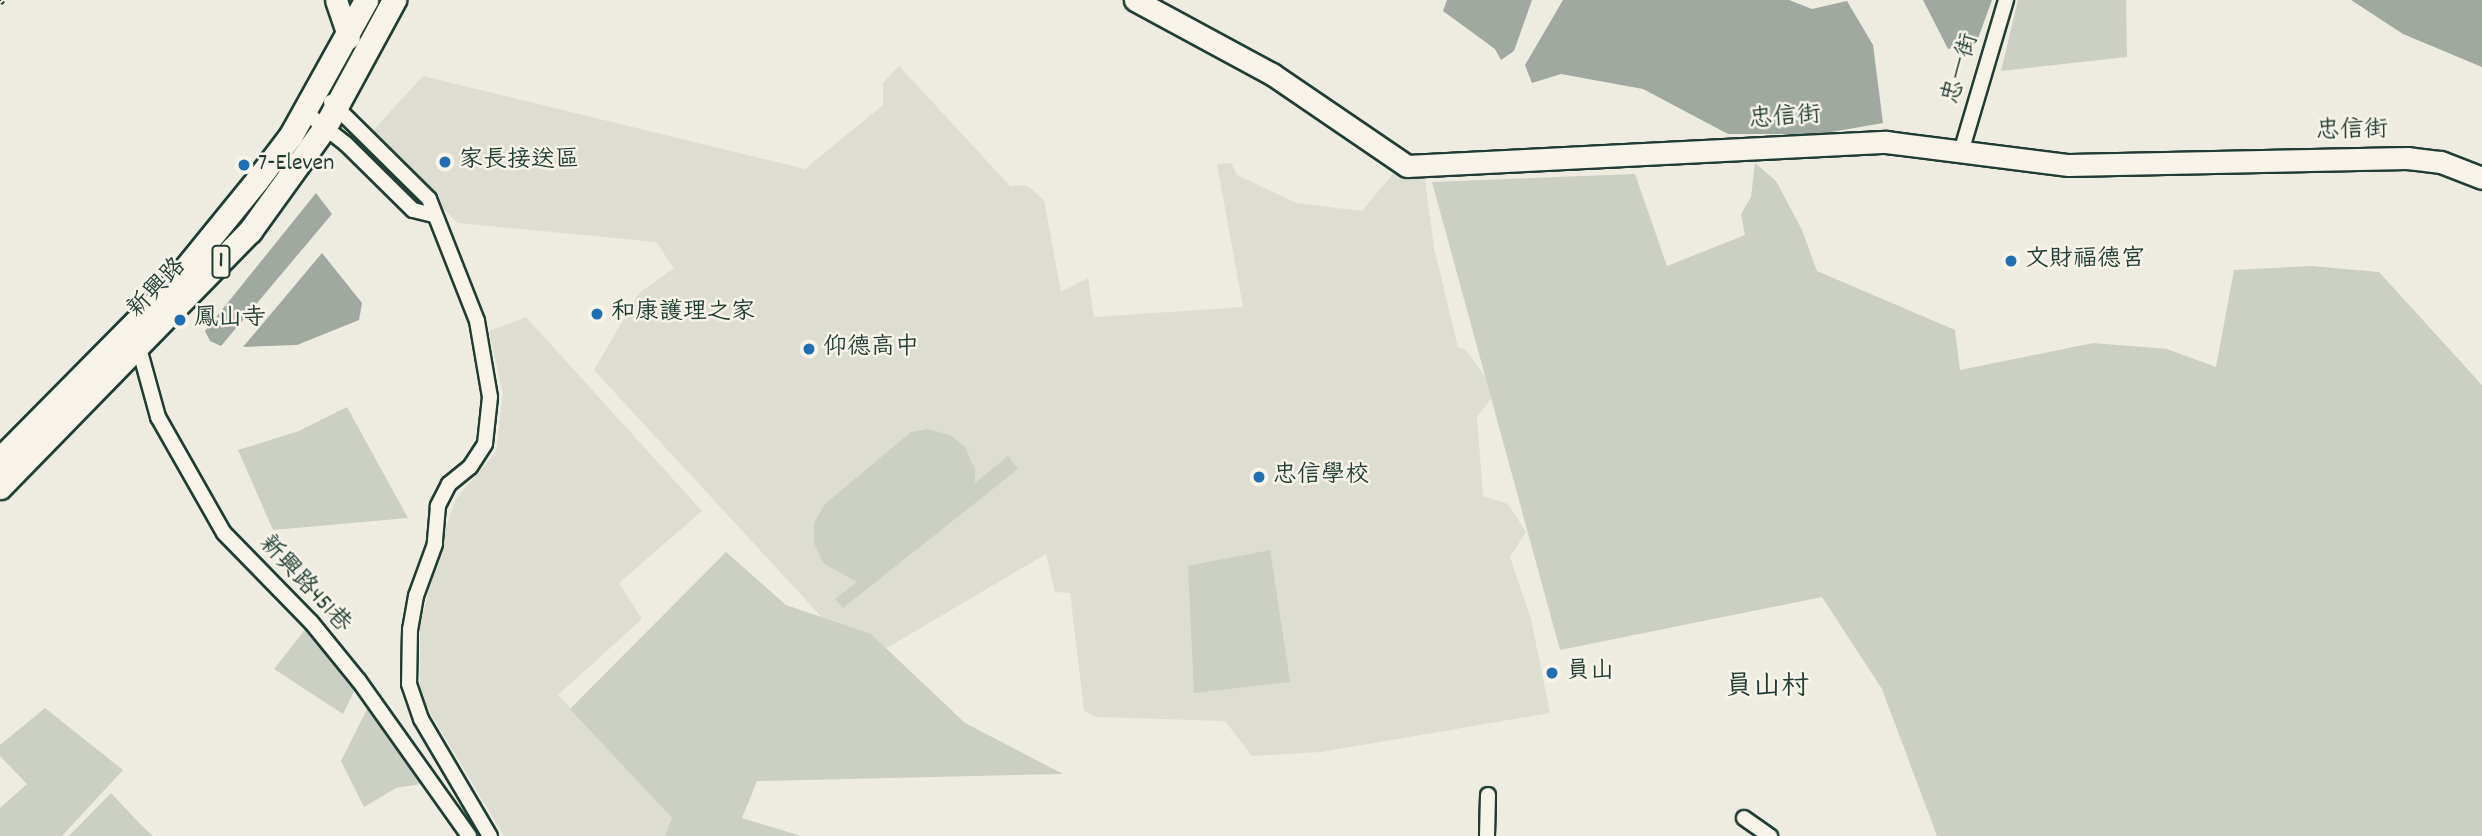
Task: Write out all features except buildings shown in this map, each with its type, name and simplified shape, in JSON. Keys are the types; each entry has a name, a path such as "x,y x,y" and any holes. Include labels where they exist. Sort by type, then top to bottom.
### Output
{"main road":[{"name":"新興路","path":"0,459 171,286 257,180 349,38 366,0"},
{"name":"新興路","path":"0,487 250,231 325,127 394,0"}],"street":[{"path":"336,0 349,38"},
{"name":"忠信街","path":"1135,0 1272,74 1407,166 1847,142 2069,164 2407,158 2441,162 2482,177"},
{"name":"忠一街","path":"1961,152 2006,0"},
{"path":"317,90 429,199 433,215 477,321 489,417 485,444 470,467 449,484 438,506 435,544 416,596 410,629 409,684 421,719 491,836"},
{"path":"304,111 325,127 413,209 433,215"},
{"name":"新興路451巷","path":"138,348 158,417 218,524 311,622 359,681 469,836"},
{"path":"1487,836 1488,795"},
{"path":"1744,818 1770,836"}],"shaded area":[{"path":"1447,0 1532,0 1514,51 1501,60 1495,49 1443,11"},
{"path":"1563,0 1789,0 1812,9 1847,1 1873,45 1883,123 1820,134 1728,134 1643,89 1561,74 1532,83 1525,65"},
{"path":"1923,0 1992,0 1976,44 1948,49"},
{"path":"2018,0 2126,0 2127,57 2001,71"},
{"path":"2351,0 2482,0 2482,67 2403,34"},
{"path":"899,66 1010,186 1026,185 1044,200 1061,292 1088,278 1094,317 1243,307 1217,164 1231,163 1237,175 1296,203 1362,211 1396,170 1424,172 1434,248 1458,347 1466,350 1496,392 1477,417 1483,496 1508,504 1526,532 1510,557 1531,619 1550,713 1321,752 1252,756 1225,721 1096,717 1084,711 1070,593 1055,592 1046,554 863,662 594,370 639,293 674,268 656,242 458,223 368,136 423,76 805,169 883,105 883,83"},
{"path":"1755,163 1776,181 1802,230 1817,271 1955,330 1960,370 2093,343 2167,349 2216,367 2234,270 2312,266 2379,272 2482,385 2482,836 1937,836 1882,689 1822,597 1560,650 1432,182 1635,174 1667,266 1745,235 1741,214 1751,197"},
{"path":"316,193 332,214 221,346 210,341 205,331"},
{"path":"322,253 362,303 359,320 297,345 243,347"},
{"path":"526,317 702,511 619,583 642,619 558,695 672,818 665,836 504,836 420,696 420,626 441,541 456,499 496,452 503,394 489,331"},
{"path":"347,407 408,518 273,530 238,450 299,431"},
{"path":"928,429 950,435 965,447 975,469 975,483 1008,456 1018,469 843,608 835,599 857,582 823,563 814,543 814,523 825,504 911,432"},
{"path":"1270,550 1290,682 1194,693 1188,566"},
{"path":"726,552 786,605 871,634 965,723 1063,774 757,781 742,818 801,836 665,836 672,818 570,709"},
{"path":"311,622 359,681 343,714 274,669"},
{"path":"372,699 433,782 396,788 364,807 341,761"},
{"path":"45,708 123,770 62,836 0,836 0,808 27,784 0,756 0,745"},
{"path":"111,793 153,836 69,836"}],"railway":[{"path":"0,3 3,0"}],"place":[{"name":"家長接送區","path":"445,162"},
{"name":"7-Eleven","path":"244,165"},
{"name":"文財福德宮","path":"2011,261"},
{"name":"和康護理之家","path":"597,314"},
{"name":"鳳山寺","path":"180,320"},
{"name":"仰德高中","path":"809,349"},
{"name":"忠信學校","path":"1259,477"},
{"name":"員山","path":"1552,673"}],"district":[{"name":"員山村","path":"1767,689"}]}
